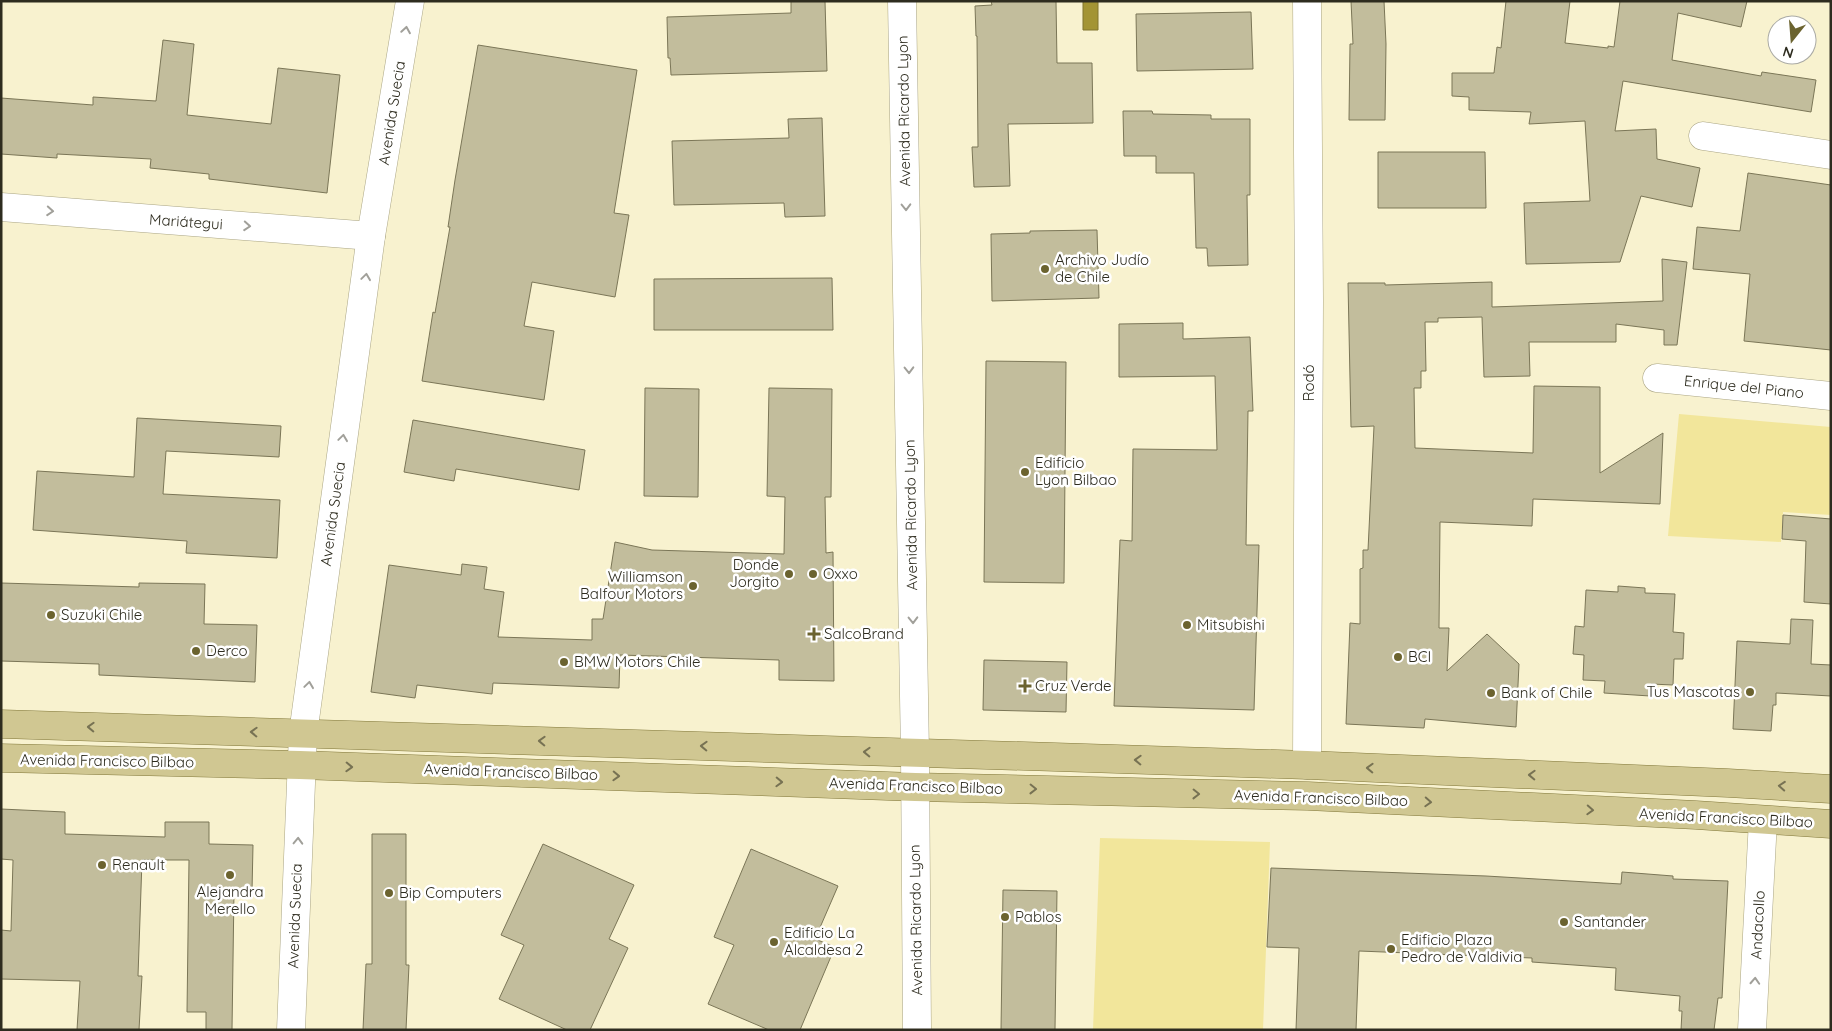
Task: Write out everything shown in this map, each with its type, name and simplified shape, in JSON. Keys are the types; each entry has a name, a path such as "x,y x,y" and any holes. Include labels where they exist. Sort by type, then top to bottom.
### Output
{"main road":[{"name":"Avenida Francisco Bilbao","path":"1,724 1307,765 1720,782 1831,789"},
{"name":"Avenida Francisco Bilbao","path":"1,758 300,765 915,786 1308,796 1696,815 1831,824"}],"street":[{"name":"Avenida Suecia","path":"291,1030 300,765 303,734 371,236 410,1"},
{"name":"Avenida Ricardo Lyon","path":"902,1 915,754 917,1030"},
{"name":"Rodó","path":"1307,1 1310,301 1307,765"},
{"path":"1703,136 1831,155"},
{"name":"Mariátegui","path":"1,207 371,236"},
{"name":"Enrique del Piano","path":"1658,378 1831,396"},
{"name":"Andacollo","path":"1752,1030 1763,820"}],"shaded area":[{"path":"1083,1 1098,1 1098,30 1083,30"},
{"path":"1679,414 1831,427 1831,515 1783,512 1781,542 1668,536"},
{"path":"1100,838 1270,842 1263,1030 1093,1030"}],"building":[{"path":"791,1 825,1 827,71 671,75 670,58 668,58 667,17 791,13"},
{"path":"991,1 1056,1 1057,63 1092,63 1093,123 1008,124 1010,186 974,187 972,147 978,147 975,6 992,5"},
{"path":"1351,1 1384,1 1386,44 1385,120 1349,120 1350,44 1353,44"},
{"path":"1506,1 1570,1 1565,43 1608,48 1608,46 1614,47 1620,1 1747,1 1741,27 1678,13 1672,60 1761,76 1762,72 1816,80 1811,112 1623,81 1615,131 1656,129 1657,159 1700,168 1692,207 1641,196 1620,262 1526,264 1524,203 1590,201 1585,121 1529,124 1531,112 1469,110 1469,97 1452,96 1452,73 1494,73 1497,47 1501,48"},
{"path":"1251,12 1253,69 1137,71 1136,14"},
{"path":"163,40 194,44 187,115 271,124 278,68 340,75 327,193 209,179 209,174 150,168 151,159 57,154 57,158 1,154 1,98 93,105 93,97 156,101"},
{"path":"478,45 637,70 614,213 629,215 615,297 532,282 524,326 554,331 544,400 422,381 433,312 435,313 450,227 448,227 455,180"},
{"path":"1123,111 1152,111 1153,114 1211,115 1211,119 1250,119 1250,195 1247,195 1248,265 1208,266 1207,248 1196,248 1194,173 1156,173 1156,156 1124,156"},
{"path":"822,118 825,216 785,217 784,203 674,205 672,141 789,138 788,119"},
{"path":"1378,152 1485,152 1486,208 1378,208"},
{"path":"1748,173 1831,185 1831,350 1744,341 1750,274 1693,269 1697,227 1740,231"},
{"name":"Archivo Judío de Chile","path":"1097,230 1099,298 992,301 991,234 1030,233 1030,231"},
{"path":"1662,259 1687,262 1677,345 1664,345 1664,330 1616,324 1616,342 1529,342 1530,376 1484,377 1482,317 1438,318 1438,322 1425,322 1426,371 1421,371 1421,388 1414,388 1415,448 1533,453 1534,386 1600,387 1600,473 1663,433 1660,504 1533,499 1532,526 1440,522 1439,628 1449,628 1447,671 1487,634 1519,664 1516,727 1425,719 1424,728 1346,724 1350,623 1360,624 1360,569 1363,568 1363,550 1368,550 1374,426 1351,427 1348,283 1385,283 1385,285 1492,282 1492,307 1663,301"},
{"path":"832,278 833,330 654,330 654,279"},
{"path":"1183,323 1183,339 1250,337 1253,411 1248,411 1246,545 1259,545 1254,710 1114,706 1120,540 1132,541 1133,449 1217,450 1215,376 1119,377 1119,324"},
{"name":"Edificio Lyon Bilbao","path":"986,361 1066,362 1064,583 984,582"},
{"path":"645,388 699,389 698,497 644,496"},
{"path":"769,388 832,389 831,497 825,497 826,553 833,552 834,681 779,680 779,660 620,655 619,688 493,683 492,694 417,685 415,698 371,692 389,565 461,575 462,564 487,567 484,589 504,592 498,637 592,640 592,619 603,619 615,542 652,550 784,554 785,497 767,496"},
{"path":"137,418 281,426 279,457 166,451 163,494 280,500 277,558 186,553 187,541 33,530 37,471 134,477"},
{"path":"413,420 585,450 579,490 456,469 454,481 404,472"},
{"path":"1783,515 1831,519 1831,604 1804,602 1806,541 1782,539"},
{"path":"1,583 139,587 139,583 205,584 204,624 257,625 255,682 99,675 99,664 1,661"},
{"path":"1618,586 1645,588 1645,593 1675,594 1673,632 1684,633 1683,659 1674,659 1673,685 1651,684 1650,696 1604,693 1605,681 1583,680 1584,655 1573,654 1575,626 1584,627 1586,590 1618,592"},
{"path":"1791,619 1813,620 1811,664 1831,665 1831,696 1776,693 1776,705 1773,705 1771,731 1733,729 1737,641 1790,644"},
{"name":"Cruz Verde","path":"984,660 1067,662 1066,712 983,710"},
{"path":"1,809 65,812 65,834 165,837 165,822 209,822 209,844 253,845 252,891 234,891 232,1030 206,1030 206,1012 187,1012 189,860 142,860 138,976 142,976 139,1030 77,1030 80,981 1,979 1,930 11,931 13,860 1,859"},
{"path":"372,834 406,834 406,965 409,965 406,1030 363,1030 366,964 372,964"},
{"path":"543,844 634,885 609,939 628,948 590,1030 567,1030 499,999 524,945 501,935"},
{"name":"Edificio La Alcaldesa 2","path":"751,849 838,886 815,939 835,947 800,1030 769,1030 708,1004 734,945 714,937"},
{"path":"1271,868 1486,876 1621,884 1622,872 1673,876 1673,879 1728,881 1722,998 1718,998 1714,1030 1681,1030 1682,1011 1679,1011 1680,996 1615,990 1616,968 1532,962 1532,958 1359,951 1356,1030 1296,1030 1299,948 1267,947"},
{"path":"1003,890 1057,891 1055,1030 1001,1030"}],"place":[{"name":"Archivo Judío de Chile","path":"1045,269"},
{"name":"Edificio Lyon Bilbao","path":"1025,472"},
{"name":"Donde Jorgito","path":"789,574"},
{"name":"Oxxo","path":"813,574"},
{"name":"Williamson Balfour Motors","path":"693,586"},
{"name":"Suzuki Chile","path":"51,615"},
{"name":"Mitsubishi","path":"1187,625"},
{"name":"SalcoBrand","path":"814,634"},
{"name":"Derco","path":"196,651"},
{"name":"BCI","path":"1398,657"},
{"name":"BMW Motors Chile","path":"564,662"},
{"name":"Cruz Verde","path":"1025,686"},
{"name":"Tus Mascotas","path":"1750,692"},
{"name":"Bank of Chile","path":"1491,693"},
{"name":"Renault","path":"102,865"},
{"name":"Alejandra Merello","path":"230,875"},
{"name":"Bip Computers","path":"389,893"},
{"name":"Pablos","path":"1005,917"},
{"name":"Santander","path":"1564,922"},
{"name":"Edificio La Alcaldesa 2","path":"774,942"},
{"name":"Edificio Plaza Pedro de Valdivia","path":"1391,949"}]}
